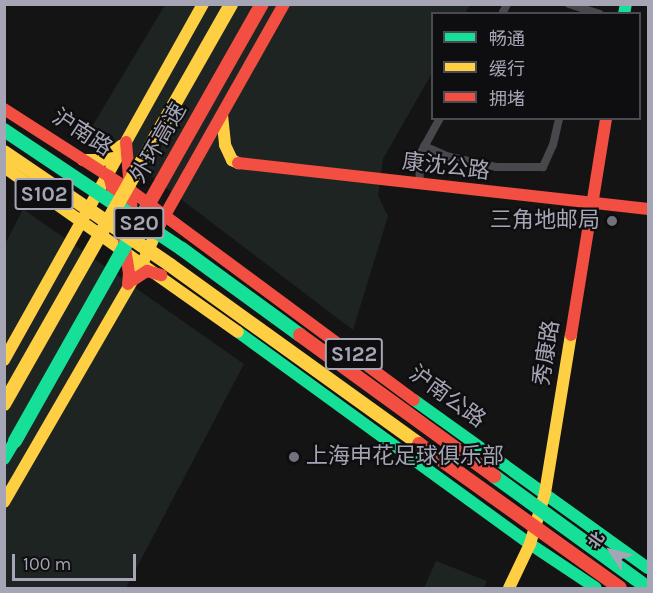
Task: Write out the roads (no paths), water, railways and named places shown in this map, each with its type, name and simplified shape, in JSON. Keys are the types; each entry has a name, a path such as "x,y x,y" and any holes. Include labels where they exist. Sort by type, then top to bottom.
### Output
{"main road":[{"path":"190,27 195,4"},
{"path":"4,360 109,176 126,139 203,4"},
{"name":"外环高速","path":"4,404 231,4"},
{"name":"外环高速","path":"4,459 262,4"},
{"path":"4,502 127,286 143,262 164,214 284,4"},
{"name":"沪南路","path":"4,110 109,176 164,214"},
{"name":"康沈公路","path":"222,112 225,145 232,160 238,163 496,194 592,201 648,209"},
{"name":"秀康路","path":"509,588 530,544 545,493 606,120"},
{"path":"4,130 182,249 648,588"},
{"path":"83,160 103,160 116,152 126,139"},
{"path":"126,139 133,226 143,262"},
{"path":"4,152 171,265 620,588"},
{"name":"S102","path":"4,167 143,262"},
{"path":"109,176 116,193 126,250 129,273 127,286"},
{"name":"沪南公路","path":"164,214 443,421 648,568"},
{"name":"S122","path":"143,262 530,544 596,588"},
{"path":"127,286 141,273 147,271 161,274"}],"street":[{"path":"569,4 583,9"},
{"path":"420,185 419,156 439,120"},
{"path":"424,146 446,156 496,167 543,168 553,145 559,120"}],"place":[{"name":"三角地邮局","path":"612,221"},
{"name":"上海申花足球俱乐部","path":"294,457"}]}
